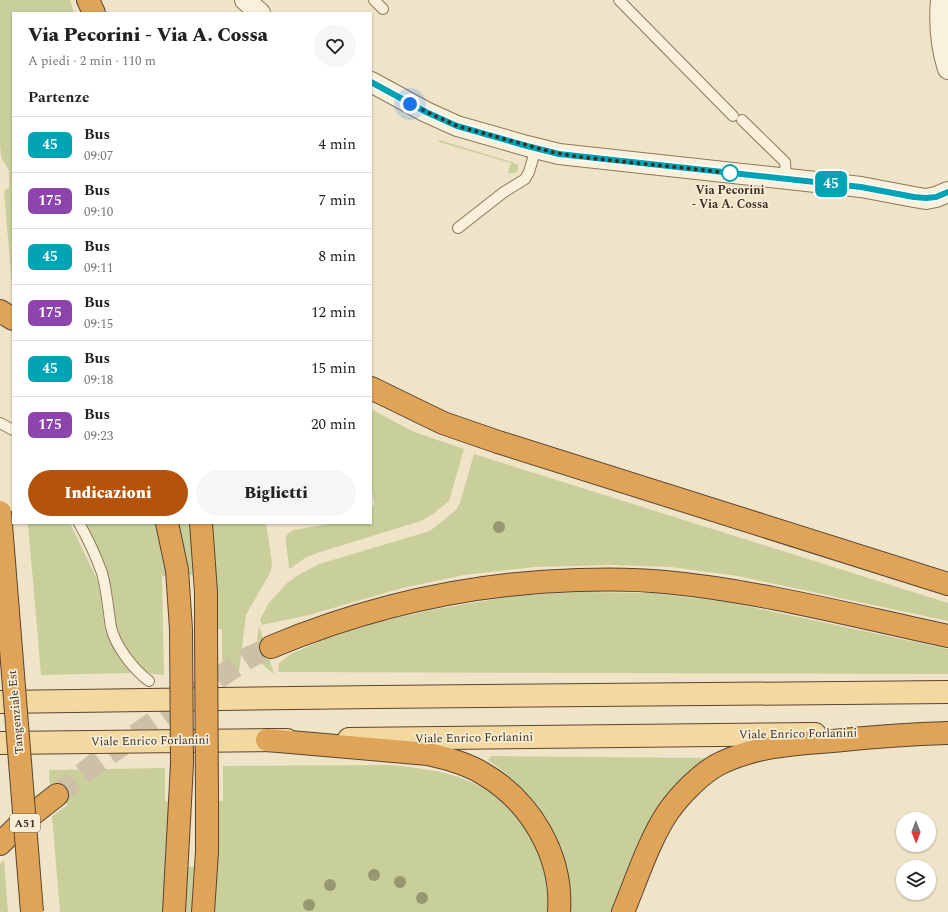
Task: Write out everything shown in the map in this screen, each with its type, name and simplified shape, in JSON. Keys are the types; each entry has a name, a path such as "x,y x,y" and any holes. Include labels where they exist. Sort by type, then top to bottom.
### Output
{"highway":[{"path":"88,0 92,12"},
{"path":"0,311 12,318"},
{"path":"372,388 443,423 498,442 948,584"},
{"name":"Tangenziale Est","path":"0,512 32,912"},
{"path":"167,524 178,570 181,629 182,756 174,912"},
{"path":"201,524 206,592 207,852 203,912"},
{"path":"271,647 301,634 364,613 429,597 495,585 596,579 662,582 729,590 948,636"},
{"path":"623,912 649,847 667,813 689,786 719,764 748,752 780,745 901,735 948,733"},
{"path":"267,740 428,754 445,758 481,772 496,781 509,792 531,817 540,830 547,845 557,876 559,912"},
{"path":"0,844 20,824 57,795"}],"main road":[{"path":"0,702 948,692"},
{"name":"Viale Enrico Forlanini","path":"0,743 948,733"}],"street":[{"path":"245,0 259,12"},
{"path":"941,0 940,11 943,53 948,69"},
{"path":"372,83 457,126 536,148 580,157 874,189 926,198 936,197 948,192"}],"lane":[{"path":"374,0 383,9"},
{"path":"619,0 738,118 785,162 786,179"},
{"path":"458,228 504,192 525,179 529,172 536,148"},
{"path":"0,423 12,429"},
{"path":"79,524 102,573 108,598 111,628 116,641 137,672 149,681"}],"green space":[{"path":"0,0 70,0 74,12 12,12 12,286 4,191 9,188 9,171 1,157"},
{"path":"439,140 512,162 518,165 518,170 515,173 508,173 511,163 439,142"},
{"path":"372,410 414,432 464,449 449,501 433,514 421,521 320,552 305,558 289,568 286,537 291,531 328,524 372,524 372,507 374,504 372,491"},
{"path":"474,454 948,603 948,621 738,576 671,567 611,565 535,567 464,575 402,588 309,615 262,625 260,620 268,604 287,583 300,574 319,564 430,531 456,510 460,503"},
{"path":"28,524 70,524 99,586 105,630 112,645 131,673 41,675"},
{"path":"84,524 155,524 167,576 162,576 164,675 152,674 141,669 119,640 116,628 113,597 107,572"},
{"path":"178,524 190,524 193,575 188,575"},
{"path":"210,524 266,524 272,563 271,571 246,615 239,672 236,674 222,674 222,629 215,629"},
{"path":"581,592 652,593 728,602 948,649 948,674 278,672 279,663 291,654 325,639 375,623 431,610 513,596"},
{"path":"259,625 274,674 264,666 259,657 257,641"},
{"path":"491,756 711,758 615,912 567,912 562,859 546,821 534,801 503,771 488,760"},
{"path":"391,765 423,769 455,776 475,784 492,794 507,806 520,821 538,854 544,873 548,912 214,912 218,801 223,801 223,766"},
{"path":"165,768 165,801 169,802 165,912 60,912 52,816 68,805 50,788 49,770"},
{"path":"4,860 8,912 0,912 0,864"},
{"path":"187,867 197,867 195,912 183,912"}],"tunnel":[{"path":"57,795 95,764 164,715 246,659 271,647"}],"bus line":[{"name":"45","path":"372,83 410,104 457,126 559,154 861,187 914,197 936,197 948,192"}],"place":[{"name":"Via Pecorini - Via A. Cossa","path":"730,173"}],"route":[{"path":"410,104 457,126 552,152 580,157 730,173"}]}
